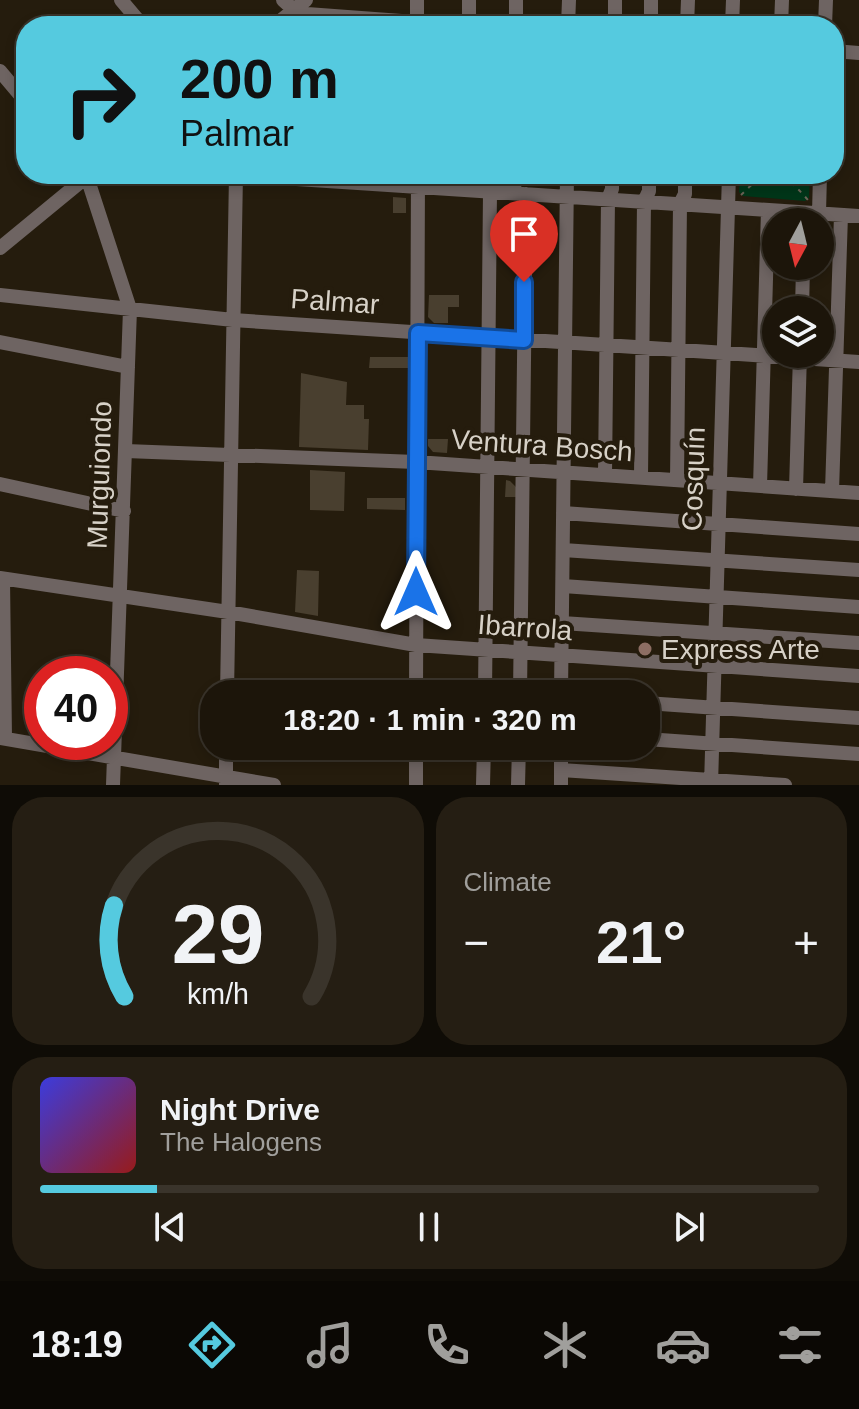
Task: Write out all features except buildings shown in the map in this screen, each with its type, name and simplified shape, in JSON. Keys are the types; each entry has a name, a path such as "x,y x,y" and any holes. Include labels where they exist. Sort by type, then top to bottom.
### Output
{"street":[{"path":"121,0 135,16"},
{"path":"289,5 306,0"},
{"path":"289,5 307,14 329,16"},
{"path":"0,71 16,90"},
{"path":"0,248 77,184"},
{"name":"Murguiondo","path":"91,184 130,309 118,656"},
{"path":"227,680 236,184"},
{"path":"416,680 418,184"},
{"path":"438,184 490,192 644,202 680,204 728,201 762,209"},
{"path":"468,184 468,190"},
{"path":"518,184 524,340 520,680"},
{"path":"561,680 567,184"},
{"path":"605,475 608,199 612,184"},
{"path":"641,477 644,202 649,184"},
{"path":"677,480 680,204 685,194 685,184"},
{"name":"Cosquín","path":"711,782 729,184"},
{"path":"810,208 817,184"},
{"path":"485,680 490,192"},
{"path":"834,214 859,216"},
{"path":"832,491 841,215"},
{"name":"Palmar","path":"0,295 233,320 762,356"},
{"path":"0,342 128,367"},
{"name":"Palmar","path":"836,361 859,362"},
{"path":"760,486 763,368"},
{"path":"796,489 800,368"},
{"name":"Ventura Bosch","path":"126,451 416,462 859,493"},
{"path":"0,484 124,511"},
{"path":"563,513 859,534"},
{"path":"563,550 859,570"},
{"path":"2,579 2,738 24,742"},
{"name":"Ibarrola","path":"2,579 228,612 416,645 859,676"},
{"path":"563,586 859,607"},
{"path":"562,623 859,643"},
{"path":"660,704 859,718"},
{"path":"660,740 859,754"},
{"name":"Murguiondo","path":"113,785 114,760"},
{"path":"124,760 226,781 274,785"},
{"path":"226,760 226,781"},
{"path":"416,760 416,785"},
{"path":"483,785 484,760"},
{"path":"518,785 519,760"},
{"path":"561,778 785,785"}],"path":[{"path":"728,201 739,197 753,184"},
{"path":"789,184 806,208"}],"green space":[{"path":"739,184 810,184 809,198 805,201 743,196 739,192"}],"place":[{"name":"Express Arte","path":"645,649"}],"route":[{"path":"416,592 418,333 524,340 524,282"}]}
